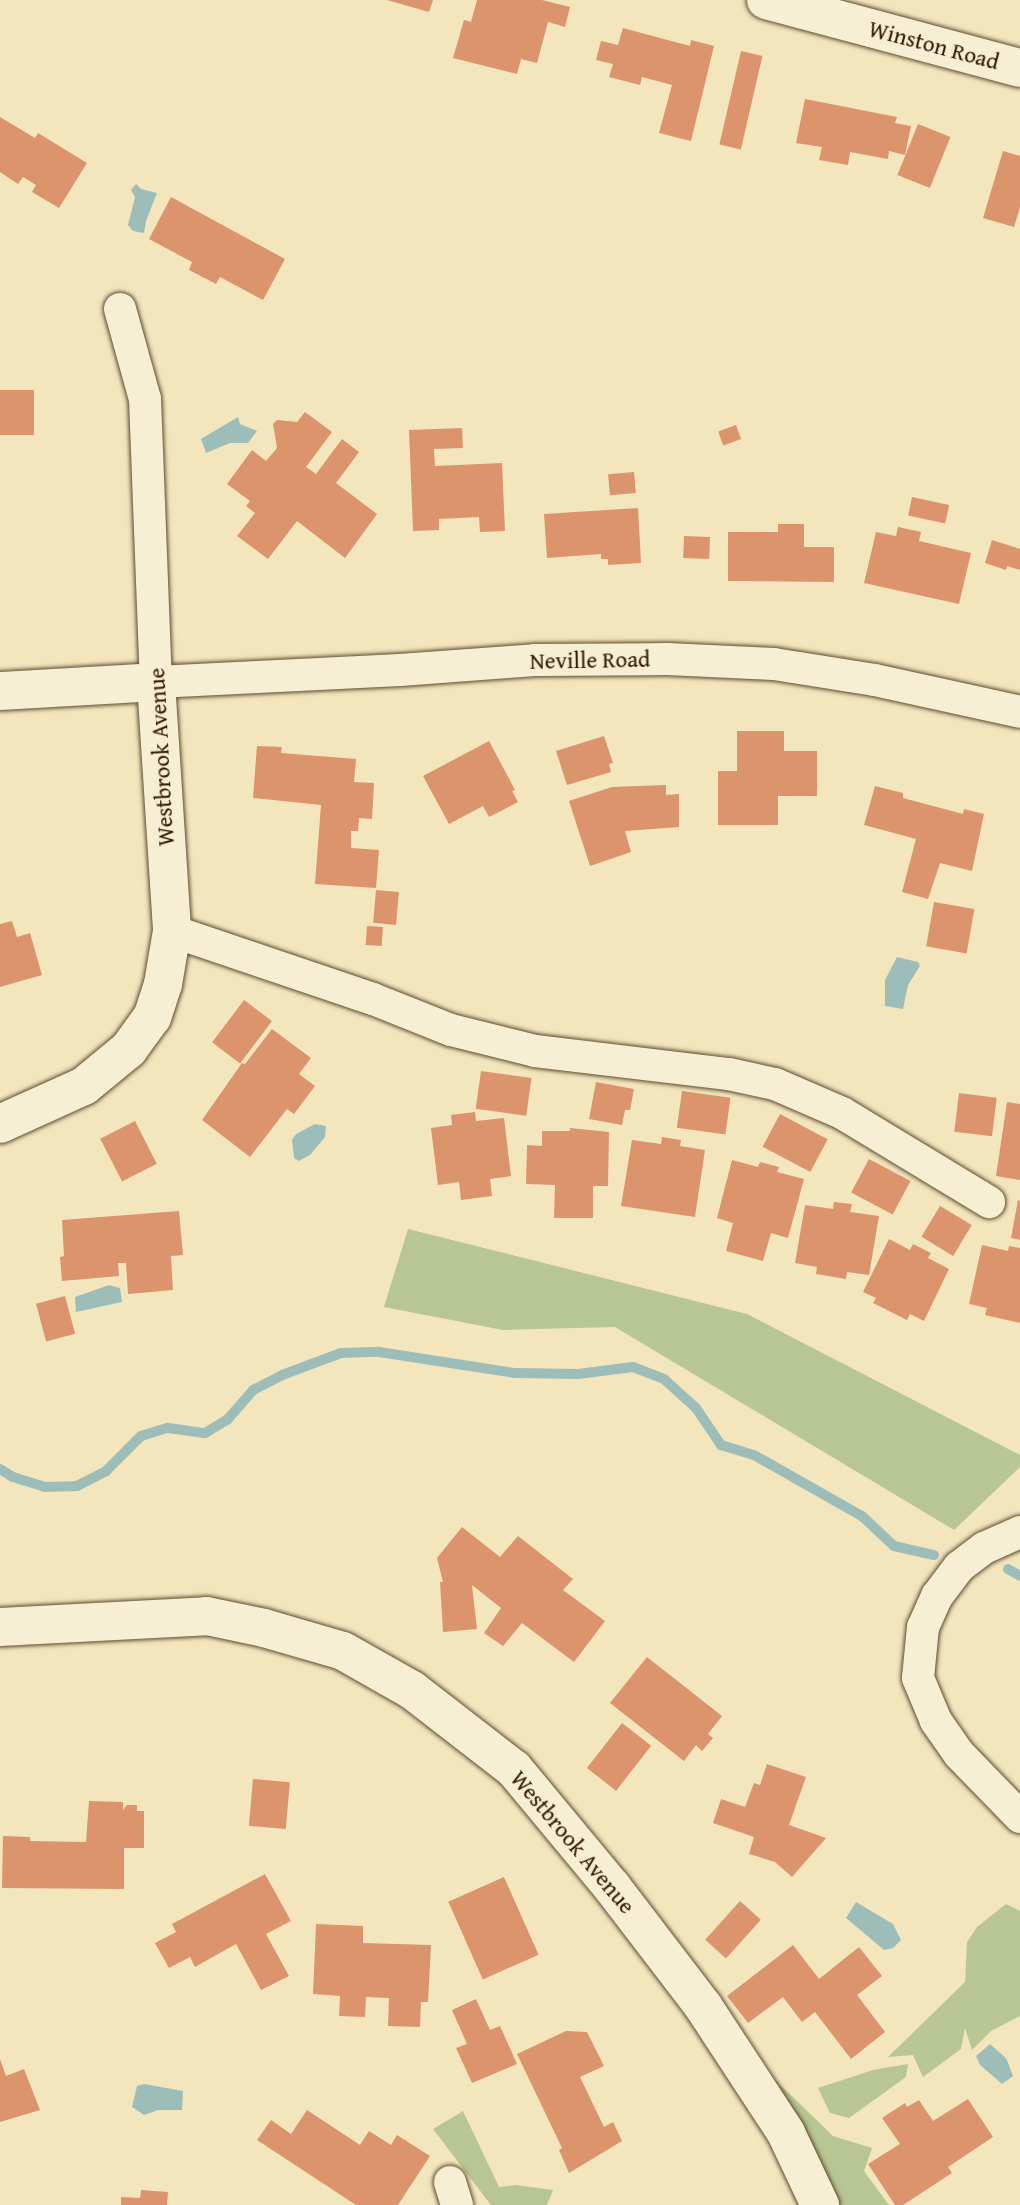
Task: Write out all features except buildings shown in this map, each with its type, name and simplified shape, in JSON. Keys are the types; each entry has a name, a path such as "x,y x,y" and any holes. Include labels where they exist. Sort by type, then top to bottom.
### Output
{"street":[{"name":"Winston Road","path":"766,0 1020,68"},
{"name":"Westbrook Avenue","path":"0,1124 84,1086 129,1049 152,1017 163,984 172,931 156,682 145,399 120,309"},
{"name":"Neville Road","path":"156,682 400,670 534,660 667,659 774,664 875,680 1020,712"},
{"path":"0,691 156,682"},
{"path":"172,931 373,999 451,1030 536,1051 729,1074 775,1084 842,1113 989,1202"},
{"path":"1020,1532 975,1554 959,1567 937,1596 923,1627 918,1678 936,1721 959,1754 1020,1817"},
{"name":"Westbrook Avenue","path":"0,1627 207,1616 264,1628 343,1651 412,1690 514,1769 612,1887 703,2006 786,2133 820,2205"}],"green space":[{"path":"408,1229 747,1314 1020,1455 1020,1467 954,1530 615,1327 503,1330 384,1307"},
{"path":"1006,1904 1020,1911 1020,2016 991,2031 972,2050 965,2028 961,2049 923,2077 913,2055 888,2057 965,1982 967,1942 977,1927"},
{"path":"743,2049 833,2136 872,2148 864,2171 889,2205 828,2205"},
{"path":"908,2064 906,2077 849,2118 830,2113 818,2088 873,2070"},
{"path":"463,2111 499,2187 516,2185 553,2190 547,2205 491,2205 433,2129"}],"water":[{"path":"136,184 141,189 157,193 144,233 133,231 128,225 135,197 131,190"},
{"path":"238,417 240,424 257,431 248,443 230,443 206,453 201,439"},
{"path":"897,957 918,962 920,966 908,985 903,1009 885,1006 885,980"},
{"path":"315,1124 326,1126 325,1137 310,1155 299,1161 294,1158 292,1140 296,1134"},
{"path":"109,1285 120,1288 122,1302 76,1312 75,1297"},
{"path":"856,1902 893,1924 901,1940 893,1948 884,1950 846,1918"},
{"path":"990,2044 1006,2058 1013,2076 1002,2084 980,2065 976,2056"},
{"path":"144,2084 183,2091 182,2110 158,2110 144,2115 132,2107 137,2086"}],"waterway":[{"path":"0,1469 13,1477 45,1487 77,1486 106,1471 141,1436 168,1428 205,1433 228,1419 253,1390 282,1375 341,1353 379,1352 515,1373 578,1374 633,1367 664,1379 696,1408 721,1445 754,1455 862,1516 894,1546 934,1555"},
{"path":"1008,1569 1020,1576"}]}
